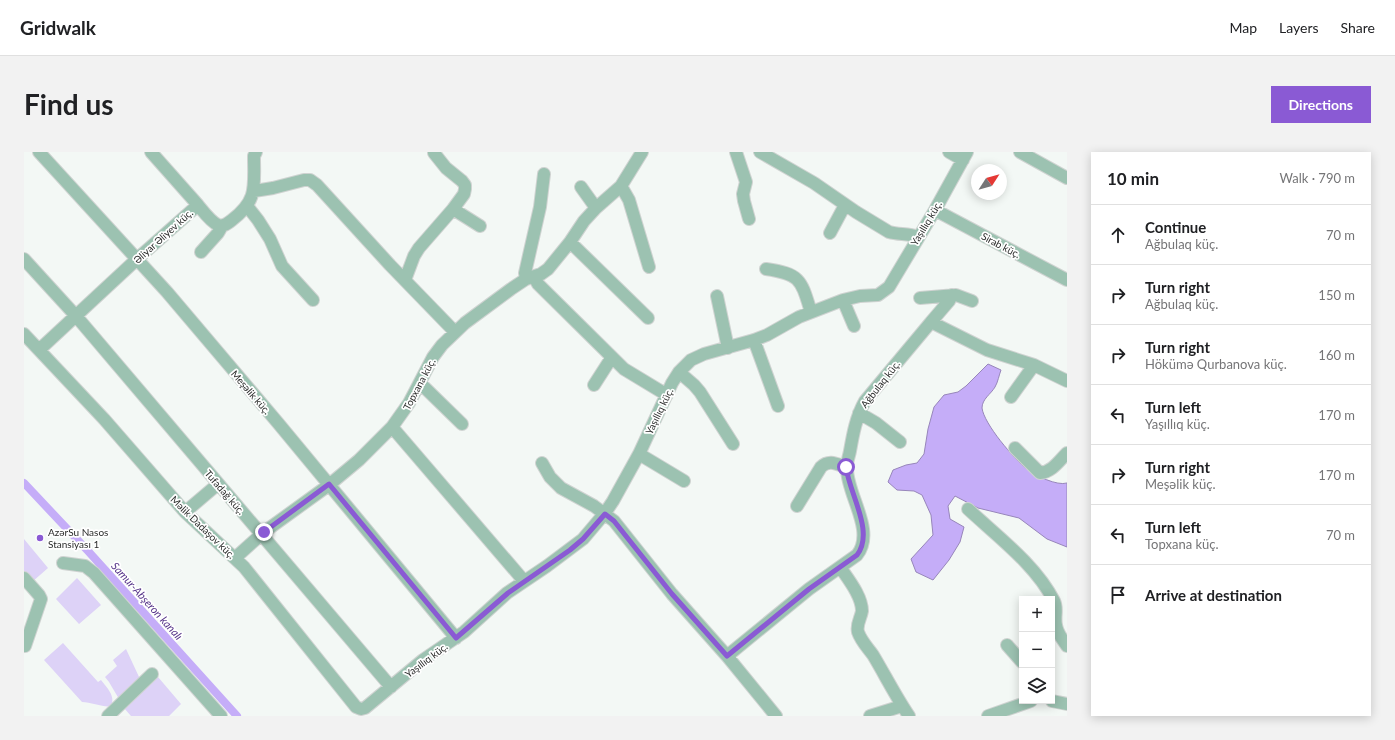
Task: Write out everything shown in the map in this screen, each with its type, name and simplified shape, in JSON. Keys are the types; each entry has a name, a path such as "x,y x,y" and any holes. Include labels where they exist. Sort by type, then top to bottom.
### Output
{"street":[{"name":"Meşəlik küç.","path":"39,152 167,292 329,484 456,638"},
{"path":"151,152 198,205"},
{"path":"201,252 215,237 222,226 236,217 247,206 254,191 254,156 256,152"},
{"name":"Topxana küç.","path":"235,558 262,534 359,460 392,427 405,410 433,357 442,345 465,323 511,289 548,269 570,242 584,221 596,208 622,186 642,152"},
{"path":"736,152 746,182 743,194 748,219"},
{"path":"760,152 814,183 845,205 889,232 918,237"},
{"path":"949,152 965,156"},
{"path":"1020,152 1067,178"},
{"path":"405,280 414,256 419,248 464,194 465,185 446,168 434,153"},
{"name":"Yaşıllıq küç.","path":"361,709 391,687 423,660 456,638 499,600 570,550 583,539 605,514 613,501 639,454 679,372 685,365 696,357 754,340 811,312 843,300 860,296 878,295 889,287 965,156"},
{"path":"544,174 540,207 526,268 530,278 538,284 629,373 667,396"},
{"path":"254,191 310,180 317,185 405,280 456,332"},
{"path":"622,186 629,200 649,267"},
{"path":"581,187 596,208"},
{"name":"Əliyar Əliyev küç.","path":"39,350 137,259 198,205 213,221 222,226"},
{"path":"830,233 845,205"},
{"path":"247,206 270,239 282,266 313,300"},
{"path":"453,209 480,226"},
{"name":"Sirab küç.","path":"935,210 1067,280"},
{"path":"570,242 648,318"},
{"name":"Tufadağ küç.","path":"24,259 76,316 391,687"},
{"path":"766,269 785,272 793,276 803,288 811,312"},
{"path":"920,298 952,294 972,301"},
{"name":"Ağbulaq küç.","path":"727,656 809,589 857,555 861,550 864,542 863,529 859,511 847,476 846,467 859,413 865,401 949,301 952,294"},
{"path":"716,296 728,348"},
{"path":"843,300 854,326"},
{"path":"931,322 987,350 1034,365 1067,380"},
{"name":"Məlik Dadaşov küç.","path":"24,334 109,424 185,512 235,558 356,707 361,709"},
{"path":"754,340 778,406"},
{"path":"594,385 612,357"},
{"path":"1011,397 1034,365"},
{"path":"679,372 700,392 734,444"},
{"path":"420,383 462,424"},
{"path":"859,413 876,423 900,442"},
{"path":"392,427 524,581"},
{"path":"1015,448 1040,473 1046,472 1055,466 1067,453"},
{"path":"639,454 684,482"},
{"path":"542,462 550,477 561,488 594,506 614,521 672,594 727,656 776,716"},
{"path":"797,506 824,463 829,462 846,467"},
{"path":"185,512 218,484"},
{"path":"968,509 1025,562 1044,584 1054,602 1056,609 1055,624 1067,646"},
{"path":"63,563 85,566 94,573 221,716"},
{"path":"840,567 857,595 860,603 862,611 858,624 858,631 906,711 870,716"},
{"path":"24,578 41,599 25,646"},
{"path":"1007,645 1019,659"},
{"path":"108,716 152,674"},
{"path":"1055,702 1067,704"},
{"path":"988,716 1022,704"}],"shaded area":[{"path":"988,364 1001,370 996,385 982,405 984,415 988,423 1000,441 1021,464 1031,472 1052,482 1063,484 1067,483 1067,547 1047,539 1019,518 978,508 955,496 948,506 950,519 964,527 960,542 949,560 933,580 916,572 911,559 933,535 931,515 922,495 914,491 897,490 888,482 893,470 917,463 924,454 928,429 934,407 944,395 958,392"},
{"path":"24,539 48,568 32,582 24,574"},
{"path":"77,578 101,605 79,624 56,599"},
{"path":"63,643 98,682 101,680 106,686 112,695 111,706 82,702 44,660"},
{"path":"126,649 140,679 119,699 105,677 117,666 113,660"},
{"path":"158,677 181,704 169,716 131,716 124,708"}],"waterway":[{"name":"Samur-Abşeron kanalı","path":"24,483 88,551 237,716"}],"place":[{"name":"AzərSu Nasos Stansiyası 1","path":"40,538"}],"route":[{"path":"264,532 329,484 456,638 508,593 570,550 583,539 605,514 614,521 672,594 727,656 792,605 809,589 857,555 861,550 864,542 863,529 859,511 847,476 846,467"}]}
